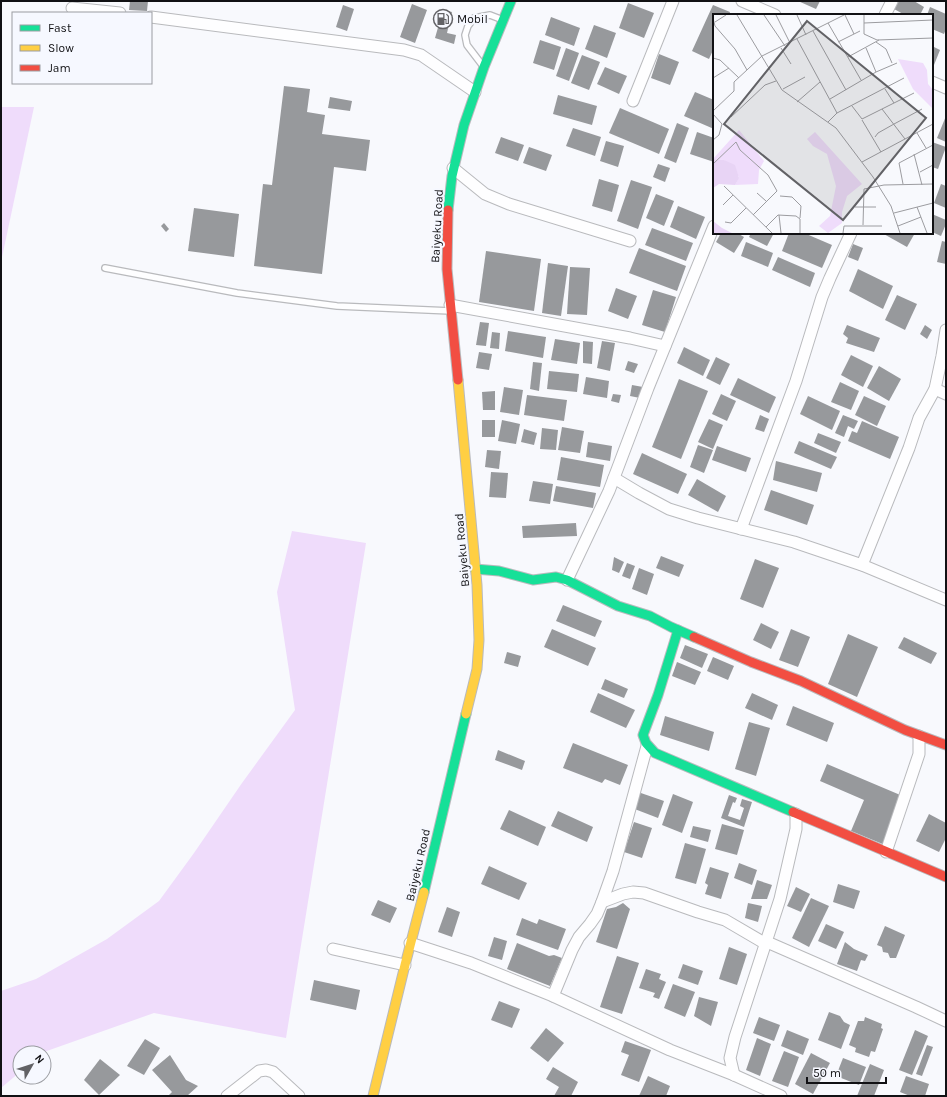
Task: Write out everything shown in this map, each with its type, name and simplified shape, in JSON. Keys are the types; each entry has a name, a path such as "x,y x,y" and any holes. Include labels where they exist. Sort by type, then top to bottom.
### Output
{"main road":[{"name":"Baiyeku Road","path":"373,1096 404,965 421,905 477,669 479,640 475,569 447,269 448,212 454,168 464,125 484,67 511,1"},
{"path":"475,569 499,571 533,580 556,578 567,580 618,606 650,616 751,662 801,681 905,730 946,746"},
{"path":"678,630 658,695 643,735 644,742 647,746 655,753 946,877"}],"street":[{"path":"633,101 673,1"},
{"path":"744,1 773,14"},
{"path":"886,14 892,1"},
{"path":"72,8 110,12"},
{"path":"152,17 404,50 421,55 475,92"},
{"path":"933,82 946,88"},
{"path":"454,168 485,194 508,204 630,241"},
{"path":"567,580 609,491 665,346 713,228"},
{"path":"740,529 796,380 822,297 851,234"},
{"path":"451,308 630,338 665,346"},
{"path":"862,565 909,448 919,418 935,389 946,330"},
{"path":"935,389 946,394"},
{"path":"614,478 669,509 698,518 794,542 862,565 946,600"},
{"path":"886,852 920,754 919,736"},
{"path":"553,996 572,950 579,937 597,914 602,902 613,871 647,746"},
{"path":"734,1075 730,1058 735,1037 780,899 796,829 801,816"},
{"path":"602,902 623,894 633,892 644,893 725,920 766,943 946,1021"},
{"path":"410,944 471,963 553,996 670,1050 734,1075 781,1096"},
{"path":"333,949 404,965"},
{"path":"716,1069 730,1058"},
{"path":"227,1096 259,1071 266,1070 273,1072 299,1096"}],"lane":[{"path":"484,67 467,45 465,35 468,26 474,18 490,15 503,20"},
{"path":"105,268 237,294 337,306 451,308"}],"shaded area":[{"path":"1,107 34,107 1,262"},
{"path":"292,531 366,543 286,1038 154,1013 52,1049 52,1045 12,1045 12,1079 1,1088 1,991 36,979 107,939 159,901 295,710 277,592"}],"building":[{"path":"130,1 148,1 147,11 129,10"},
{"path":"798,1 820,1 816,9"},
{"path":"899,1 914,1 924,7 920,14 903,14 894,9"},
{"path":"628,3 654,13 644,38 619,28"},
{"path":"412,4 427,10 415,43 400,37"},
{"path":"343,5 354,9 347,31 336,27"},
{"path":"713,5 730,12 729,14 713,14 713,50 709,59 692,51"},
{"path":"930,7 946,14 946,29 944,34 933,29 933,14 927,14"},
{"path":"443,10 452,12 447,33 456,35 454,44 435,38"},
{"path":"551,17 580,28 574,46 545,35"},
{"path":"594,25 616,33 607,58 585,49"},
{"path":"540,40 561,47 554,70 533,63"},
{"path":"933,46 940,50 933,68"},
{"path":"566,48 579,53 569,81 556,76"},
{"path":"659,54 679,62 670,85 651,78"},
{"path":"582,55 600,62 589,90 571,83"},
{"path":"605,67 627,76 619,94 597,84"},
{"path":"284,86 310,89 307,112 325,115 322,134 370,140 366,171 334,167 322,274 254,266 263,184 272,185"},
{"path":"695,92 713,100 713,129 684,116"},
{"path":"558,95 597,106 592,125 553,114"},
{"path":"330,97 352,101 350,111 328,108"},
{"path":"620,108 669,129 659,154 609,133"},
{"path":"946,116 946,142 937,138"},
{"path":"677,123 689,128 676,163 664,158"},
{"path":"573,128 601,137 595,156 566,146"},
{"path":"697,132 713,138 713,162 690,154"},
{"path":"501,137 524,145 518,161 495,153"},
{"path":"606,141 624,146 618,167 600,161"},
{"path":"933,142 946,147 938,169 933,167"},
{"path":"529,147 552,155 546,171 523,163"},
{"path":"658,164 670,168 665,182 653,177"},
{"path":"599,179 619,185 612,212 592,206"},
{"path":"631,180 652,187 638,229 617,221"},
{"path":"941,184 946,186 946,208 934,203"},
{"path":"656,194 674,201 664,226 646,218"},
{"path":"678,206 705,217 696,239 670,227"},
{"path":"194,208 239,214 234,257 188,251"},
{"path":"933,214 946,220 941,236 933,232"},
{"path":"164,223 169,229 166,232 161,226"},
{"path":"652,228 693,243 686,261 645,245"},
{"path":"720,234 739,234 744,237 734,253 716,242"},
{"path":"750,234 773,234 767,246 749,237"},
{"path":"789,234 806,234 832,245 822,268 782,251"},
{"path":"884,234 914,234 907,247"},
{"path":"942,241 946,242 946,264 937,262"},
{"path":"746,242 773,253 768,267 741,256"},
{"path":"853,244 863,248 858,261 848,257"},
{"path":"639,248 686,266 677,291 629,273"},
{"path":"486,251 541,259 534,311 479,302"},
{"path":"778,257 815,273 810,287 772,270"},
{"path":"548,263 568,266 561,316 542,313"},
{"path":"570,267 590,268 587,315 567,314"},
{"path":"858,269 893,286 883,309 849,291"},
{"path":"616,288 637,296 628,319 608,311"},
{"path":"653,290 676,297 665,332 642,325"},
{"path":"897,295 917,304 905,330 885,320"},
{"path":"480,322 489,323 486,346 476,345"},
{"path":"847,325 880,338 874,352 846,343 848,338 843,334"},
{"path":"925,325 932,330 927,339 920,334"},
{"path":"508,331 546,337 543,358 505,351"},
{"path":"492,332 500,333 499,349 490,348"},
{"path":"555,339 580,343 577,364 551,360"},
{"path":"583,341 593,342 592,364 583,363"},
{"path":"602,341 615,343 610,371 597,368"},
{"path":"684,347 710,360 703,376 677,363"},
{"path":"479,352 492,354 489,370 476,368"},
{"path":"851,355 873,366 863,387 841,375"},
{"path":"716,357 730,364 720,385 706,378"},
{"path":"628,361 638,364 634,373 625,370"},
{"path":"533,362 542,363 539,391 530,389"},
{"path":"879,366 901,379 889,401 867,388"},
{"path":"549,371 579,374 577,392 547,389"},
{"path":"586,377 609,381 607,398 583,394"},
{"path":"738,378 776,397 769,413 730,395"},
{"path":"679,379 708,391 681,459 652,447"},
{"path":"840,382 859,391 851,410 831,402"},
{"path":"632,385 643,387 640,398 630,396"},
{"path":"504,387 523,390 519,415 500,412"},
{"path":"495,391 495,410 483,410 482,392"},
{"path":"613,394 621,395 619,403 611,401"},
{"path":"721,394 736,401 727,421 712,414"},
{"path":"527,395 567,400 564,421 524,415"},
{"path":"808,396 840,411 832,430 800,414"},
{"path":"864,396 886,406 877,426 855,415"},
{"path":"760,415 769,419 764,432 755,429"},
{"path":"843,415 858,421 854,429 848,426 844,437 835,433"},
{"path":"709,419 723,425 713,449 698,442"},
{"path":"482,420 495,420 495,437 482,437"},
{"path":"502,420 520,424 516,444 498,441"},
{"path":"862,421 899,437 890,459 848,441 852,431 857,433"},
{"path":"562,427 584,431 580,453 558,450"},
{"path":"542,428 558,430 556,450 540,449"},
{"path":"524,429 537,433 534,445 521,442"},
{"path":"818,433 841,442 836,453 814,443"},
{"path":"799,441 837,457 831,469 794,453"},
{"path":"588,442 612,446 610,461 586,457"},
{"path":"698,445 713,450 704,473 690,467"},
{"path":"717,446 751,458 746,472 712,460"},
{"path":"487,450 501,451 499,469 485,467"},
{"path":"642,453 687,474 678,494 633,474"},
{"path":"561,457 604,465 600,487 557,480"},
{"path":"776,461 822,473 817,492 773,480"},
{"path":"491,472 508,473 506,498 489,497"},
{"path":"697,479 726,496 718,512 688,495"},
{"path":"533,481 553,484 550,504 529,501"},
{"path":"556,486 596,493 593,508 553,501"},
{"path":"771,490 814,505 807,525 764,510"},
{"path":"576,523 577,536 523,538 522,526"},
{"path":"661,556 684,565 679,577 656,568"},
{"path":"614,557 624,562 619,573 612,570"},
{"path":"755,559 779,568 763,608 740,599"},
{"path":"627,563 635,566 630,579 622,576"},
{"path":"639,568 654,574 647,595 632,589"},
{"path":"563,605 602,621 595,637 556,621"},
{"path":"761,623 779,632 771,649 753,640"},
{"path":"552,629 596,648 588,666 544,647"},
{"path":"791,629 810,637 798,667 779,660"},
{"path":"848,634 878,647 857,697 828,684"},
{"path":"904,637 937,653 931,664 898,648"},
{"path":"685,645 708,654 702,668 680,658"},
{"path":"507,652 521,656 518,667 504,663"},
{"path":"713,657 734,666 728,680 707,671"},
{"path":"677,662 701,672 695,685 672,676"},
{"path":"605,679 628,689 624,698 601,689"},
{"path":"598,693 635,710 626,728 590,712"},
{"path":"752,693 778,705 772,720 745,708"},
{"path":"793,706 834,723 827,742 786,725"},
{"path":"665,716 714,732 709,751 660,735"},
{"path":"749,722 770,728 756,776 735,769"},
{"path":"573,743 628,765 620,785 605,779 602,783 563,768"},
{"path":"498,750 525,761 522,770 495,760"},
{"path":"827,764 905,797 885,845 851,831 864,800 820,781"},
{"path":"638,792 664,801 658,818 632,808"},
{"path":"673,794 693,802 682,833 662,825"},
{"path":"729,795 737,798 735,803 733,802 728,816 740,820 744,808 740,806 742,799 752,802 744,827 721,818"},
{"path":"509,810 546,827 538,846 500,829"},
{"path":"558,811 593,827 587,842 551,826"},
{"path":"929,814 946,823 946,838 939,852 916,841"},
{"path":"634,822 652,828 642,858 624,852"},
{"path":"722,824 744,830 737,855 715,849"},
{"path":"693,826 711,830 708,842 690,837"},
{"path":"685,843 706,849 696,884 675,878"},
{"path":"739,863 757,870 752,885 734,878"},
{"path":"489,866 527,883 519,900 481,884"},
{"path":"710,867 729,873 721,899 705,894 708,885 705,883"},
{"path":"757,880 772,885 767,899 751,899"},
{"path":"838,884 860,891 854,909 833,902"},
{"path":"796,887 810,894 801,912 787,906"},
{"path":"811,898 829,906 809,947 792,938"},
{"path":"378,900 397,908 390,923 371,915"},
{"path":"623,903 630,909 617,949 596,942 607,909 616,907"},
{"path":"748,903 762,906 758,922 745,918"},
{"path":"447,907 460,912 452,937 438,932"},
{"path":"522,918 537,924 539,919 566,929 558,950 516,935"},
{"path":"826,924 844,932 836,949 818,941"},
{"path":"885,926 905,935 896,958 890,958 888,953 883,952 882,947 877,945"},
{"path":"494,937 507,941 502,960 488,956"},
{"path":"845,942 854,949 868,955 865,961 861,960 857,971 837,964"},
{"path":"517,943 549,956 554,955 562,958 550,986 507,969"},
{"path":"729,947 747,954 737,985 719,979"},
{"path":"617,956 639,963 622,1014 600,1007"},
{"path":"683,964 703,971 698,985 678,978"},
{"path":"646,969 661,974 659,979 666,982 659,999 653,997 655,993 639,988"},
{"path":"314,980 360,990 356,1010 310,1000"},
{"path":"673,984 695,992 685,1017 664,1008"},
{"path":"699,997 718,1002 711,1026 694,1016"},
{"path":"499,1001 520,1009 512,1028 491,1020"},
{"path":"829,1012 840,1016 844,1022 850,1025 841,1049 818,1040"},
{"path":"759,1017 780,1025 774,1041 753,1033"},
{"path":"865,1017 882,1024 881,1028 883,1029 875,1052 871,1051 869,1057 855,1052 856,1048 849,1045 858,1021 864,1021"},
{"path":"546,1028 564,1043 548,1062 530,1048"},
{"path":"787,1030 809,1039 803,1055 781,1046"},
{"path":"915,1030 928,1036 912,1075 899,1070"},
{"path":"757,1038 771,1044 760,1076 746,1070"},
{"path":"145,1039 160,1048 144,1075 127,1066"},
{"path":"625,1041 651,1050 639,1082 621,1075 629,1055 621,1052"},
{"path":"927,1045 933,1047 922,1076 916,1074"},
{"path":"784,1051 799,1057 788,1087 772,1081"},
{"path":"811,1053 830,1063 813,1094 795,1084"},
{"path":"170,1055 186,1080 198,1086 187,1096 168,1096 172,1092 152,1070"},
{"path":"843,1058 866,1067 859,1085 836,1076"},
{"path":"100,1059 120,1075 99,1095 84,1080"},
{"path":"870,1064 884,1070 874,1096 857,1096"},
{"path":"553,1067 578,1082 571,1096 554,1096 559,1087 546,1079"},
{"path":"648,1076 670,1086 666,1096 639,1096"},
{"path":"906,1076 929,1084 925,1096 910,1096 900,1092"}],"traffic: fast":[{"path":"448,210 452,176 464,125 484,67 511,1"},
{"path":"475,569 499,571 533,580 556,577 567,580 618,606 650,616 694,637"},
{"path":"678,630 658,695 643,735 646,743 655,753 793,812"},
{"path":"424,892 466,714"}],"traffic: slow":[{"path":"458,380 477,585 479,640 477,669 466,714"},
{"path":"373,1096 424,892"}],"traffic: jam":[{"path":"448,210 447,269 458,380"},
{"path":"694,637 751,662 801,681 905,730 946,745"},
{"path":"793,812 946,877"}],"place":[{"name":"Mobil","path":"443,19"}]}
